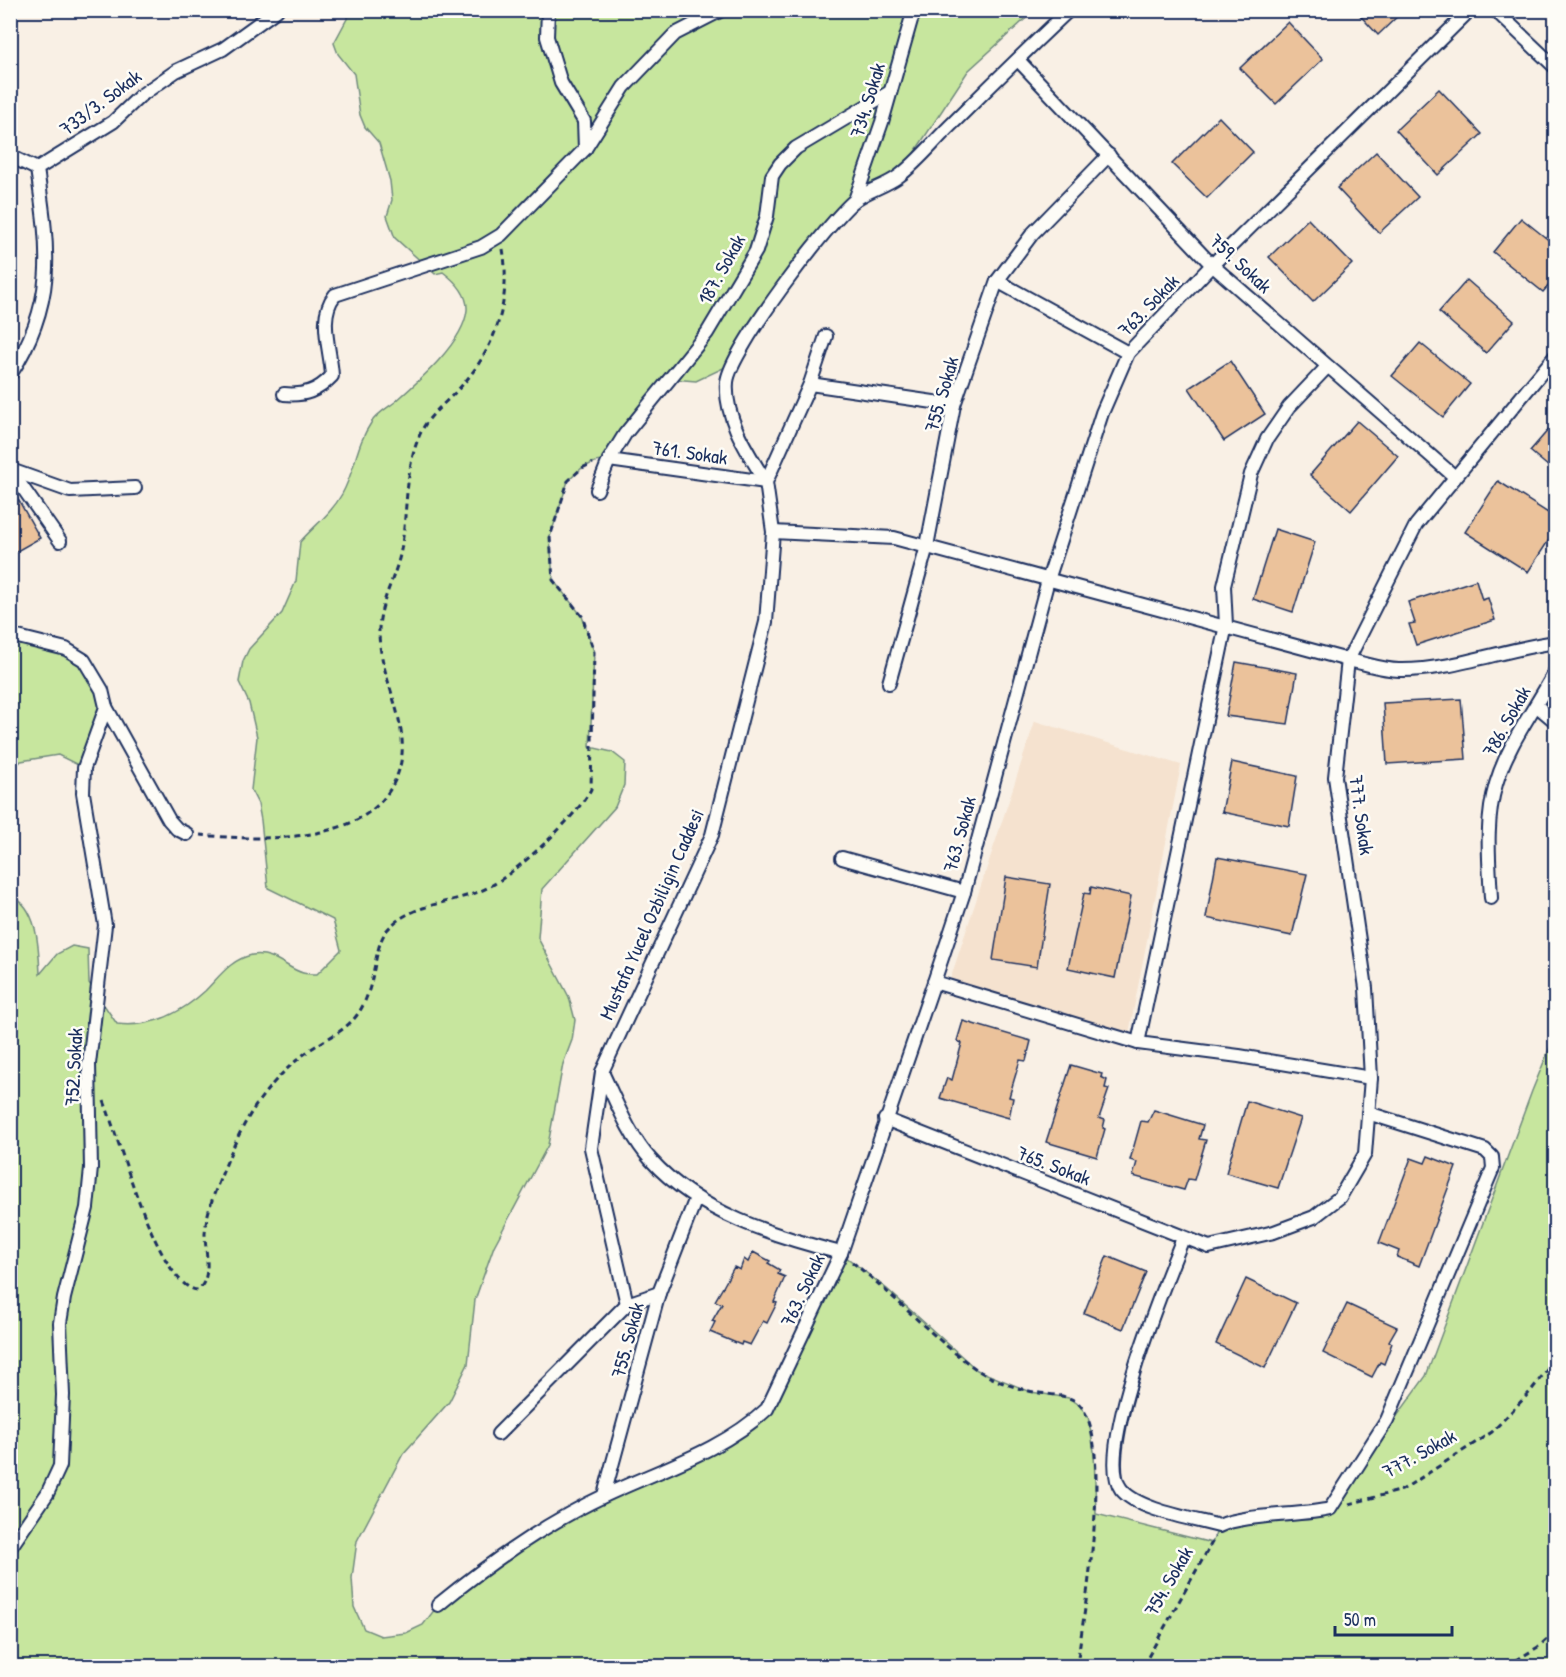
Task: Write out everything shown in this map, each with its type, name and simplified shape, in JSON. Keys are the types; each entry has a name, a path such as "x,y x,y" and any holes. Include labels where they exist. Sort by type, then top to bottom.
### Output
{"street":[{"name":"733/3. Sokak","path":"37,169 113,122 140,96 176,71 224,49 277,10"},
{"path":"548,10 547,38 561,83 584,121 585,148"},
{"path":"284,394 301,396 323,386 332,376 325,319 326,305 334,295 481,247 501,235 585,148 624,87 675,34 722,10"},
{"name":"734. Sokak","path":"855,200 916,10"},
{"path":"766,482 745,448 728,399 727,380 734,363 798,266 855,200 899,176 1069,10"},
{"name":"763. Sokak","path":"438,1605 471,1578 519,1546 604,1495 720,1443 747,1427 767,1409 841,1253 885,1119 934,982 964,892 1048,579 1102,412 1128,353 1212,266 1470,10"},
{"path":"1495,10 1556,68"},
{"name":"759. Sokak","path":"1018,60 1212,266 1455,477"},
{"name":"187. Sokak","path":"597,490 609,460 625,434 707,333 756,251 767,216 772,176 780,164 796,148 890,92"},
{"name":"755. Sokak","path":"889,683 927,546 954,405 997,281 1033,233 1109,155"},
{"path":"10,156 37,169 47,238 47,280 40,316 22,356 10,375"},
{"path":"997,281 1128,353"},
{"path":"766,482 810,384 826,336"},
{"name":"777. Sokak","path":"1209,1247 1239,1242 1314,1217 1340,1197 1365,1154 1371,1078 1366,988 1335,777 1348,660 1416,525 1556,355"},
{"path":"1138,1043 1226,625 1224,586 1251,474 1267,439 1289,407 1327,367"},
{"path":"810,384 954,405"},
{"name":"761. Sokak","path":"609,460 766,482"},
{"path":"11,470 70,491 135,488"},
{"path":"11,470 60,541"},
{"name":"Mustafa Yucel Ozbiligin Caddesi","path":"627,1304 591,1148 602,1072 712,835 766,622 773,532 766,482"},
{"path":"773,532 894,538 1226,625 1348,660 1397,670 1446,666 1528,646 1556,642"},
{"path":"10,635 66,649 84,660 94,674 106,707 169,820 177,829 187,834"},
{"name":"786. Sokak","path":"1491,898 1488,830 1496,784 1513,743 1537,706 1556,670"},
{"path":"1537,706 1556,722"},
{"name":"752. Sokak","path":"10,1548 47,1494 60,1466 63,1395 60,1323 64,1298 87,1208 91,1168 89,1064 105,938 83,780 84,768 106,707"},
{"path":"842,858 964,892"},
{"path":"934,982 1138,1043 1239,1056 1371,1078"},
{"path":"602,1072 623,1116 650,1160 696,1198 778,1237 841,1253"},
{"path":"1182,1238 1137,1354 1114,1470 1121,1489 1143,1504 1219,1526 1231,1520 1283,1517 1330,1509 1387,1420 1493,1168 1492,1157 1485,1150 1368,1113"},
{"name":"765. Sokak","path":"885,1119 1209,1247"},
{"name":"755. Sokak","path":"604,1495 659,1293 696,1198"},
{"path":"498,1434 627,1304 659,1293"}],"path":[{"path":"187,834 224,837 328,832 356,821 387,796 401,770 404,749 399,718 381,651 381,618 401,552 413,450 423,427 465,382 481,358 499,321 506,294 507,273 501,235"},
{"path":"101,1094 138,1198 157,1243 183,1284 190,1290 198,1290 203,1286 206,1276 205,1231 213,1197 240,1127 267,1089 303,1054 356,1017 368,999 380,944 387,930 403,918 425,908 487,889 548,839 584,803 591,789 594,652 582,616 553,580 550,537 568,481 582,468 595,462 609,460"},
{"path":"841,1253 887,1289 977,1370 1031,1392 1069,1398 1088,1416 1094,1451 1096,1514 1077,1666"},
{"name":"777. Sokak","path":"1330,1509 1402,1490 1492,1432 1530,1392 1556,1358"},
{"name":"754. Sokak","path":"1143,1666 1212,1544 1219,1526"},
{"path":"1507,1666 1538,1647 1556,1631"}],"shaded area":[{"path":"1035,721 1181,765 1129,1033 950,980"}],"green space":[{"path":"357,10 1034,11 968,71 899,176 855,200 819,239 734,363 696,381 672,379 609,460 595,462 582,468 568,481 550,537 553,580 582,616 594,652 590,747 612,752 625,762 624,785 615,807 542,889 538,938 569,997 575,1020 572,1040 563,1064 548,1145 494,1246 475,1300 468,1364 449,1402 403,1454 357,1541 352,1578 354,1607 364,1629 381,1636 406,1633 423,1625 438,1605 538,1533 656,1473 767,1409 841,1253 887,1289 977,1370 1031,1392 1069,1398 1078,1404 1088,1416 1094,1451 1096,1514 1212,1543 1219,1526 1330,1509 1426,1376 1555,1035 1555,1666 11,1666 11,896 20,901 32,919 38,941 40,974 57,954 72,946 88,949 89,983 117,1024 142,1024 175,1013 205,991 232,964 245,957 260,954 280,961 297,971 317,974 341,950 333,920 268,888 261,820 258,804 251,790 257,737 249,703 239,682 243,661 249,649 282,613 296,581 300,542 338,501 371,423 439,360 458,335 467,310 463,293 452,279 443,272 435,274 395,238 387,216 392,200 390,181 379,143 365,127 360,115 354,74 338,54 334,43 348,17"},
{"path":"11,635 84,660 106,707 84,768 58,755 21,761 11,771"}],"building":[{"path":"1355,10 1404,10 1378,35"},
{"path":"1288,22 1323,59 1276,104 1240,68"},
{"path":"1439,89 1482,134 1438,175 1396,130"},
{"path":"1219,117 1253,152 1207,198 1172,164"},
{"path":"1376,152 1418,197 1379,233 1337,188"},
{"path":"1521,218 1556,246 1556,277 1543,292 1493,252"},
{"path":"1308,219 1352,264 1313,302 1269,257"},
{"path":"1467,280 1514,321 1486,353 1439,312"},
{"path":"1420,343 1470,384 1443,417 1392,376"},
{"path":"1230,361 1265,414 1224,441 1189,388"},
{"path":"1357,421 1398,456 1351,511 1310,475"},
{"path":"1556,421 1556,473 1530,451"},
{"path":"1498,481 1556,518 1556,529 1528,572 1465,532"},
{"path":"10,485 40,538 10,555"},
{"path":"1275,529 1315,542 1293,612 1253,599"},
{"path":"1476,580 1482,600 1488,598 1495,620 1416,645 1409,624 1415,623 1408,602"},
{"path":"1236,662 1297,673 1288,724 1226,716"},
{"path":"1461,699 1466,759 1387,764 1383,703"},
{"path":"1232,762 1297,776 1289,826 1222,812"},
{"path":"1217,857 1307,874 1292,936 1206,918"},
{"path":"1006,877 1050,884 1037,967 993,960"},
{"path":"1091,887 1131,896 1115,978 1068,968 1084,893 1090,894"},
{"path":"963,1021 1031,1041 1026,1061 1020,1060 1009,1097 1013,1098 1009,1118 940,1098 947,1078 952,1080 962,1043 957,1041"},
{"path":"1071,1065 1102,1074 1101,1077 1107,1080 1105,1088 1109,1089 1099,1118 1105,1120 1103,1128 1105,1129 1097,1157 1046,1142"},
{"path":"1247,1101 1301,1118 1278,1188 1226,1173"},
{"path":"1154,1110 1203,1125 1199,1139 1206,1140 1194,1180 1188,1179 1184,1190 1133,1176 1137,1162 1130,1160 1141,1121 1148,1122"},
{"path":"1428,1156 1456,1167 1419,1266 1397,1257 1399,1251 1379,1243 1411,1158 1425,1163"},
{"path":"753,1252 770,1261 768,1263 780,1270 778,1274 785,1277 774,1302 777,1303 767,1323 763,1321 750,1345 742,1342 741,1345 710,1332 715,1322 712,1321 722,1304 715,1301 734,1267 740,1270 744,1259 748,1262"},
{"path":"1107,1256 1146,1272 1123,1329 1084,1313"},
{"path":"1246,1279 1296,1303 1265,1368 1216,1344"},
{"path":"1347,1304 1397,1327 1389,1341 1392,1343 1384,1364 1380,1362 1372,1377 1323,1353"}]}
